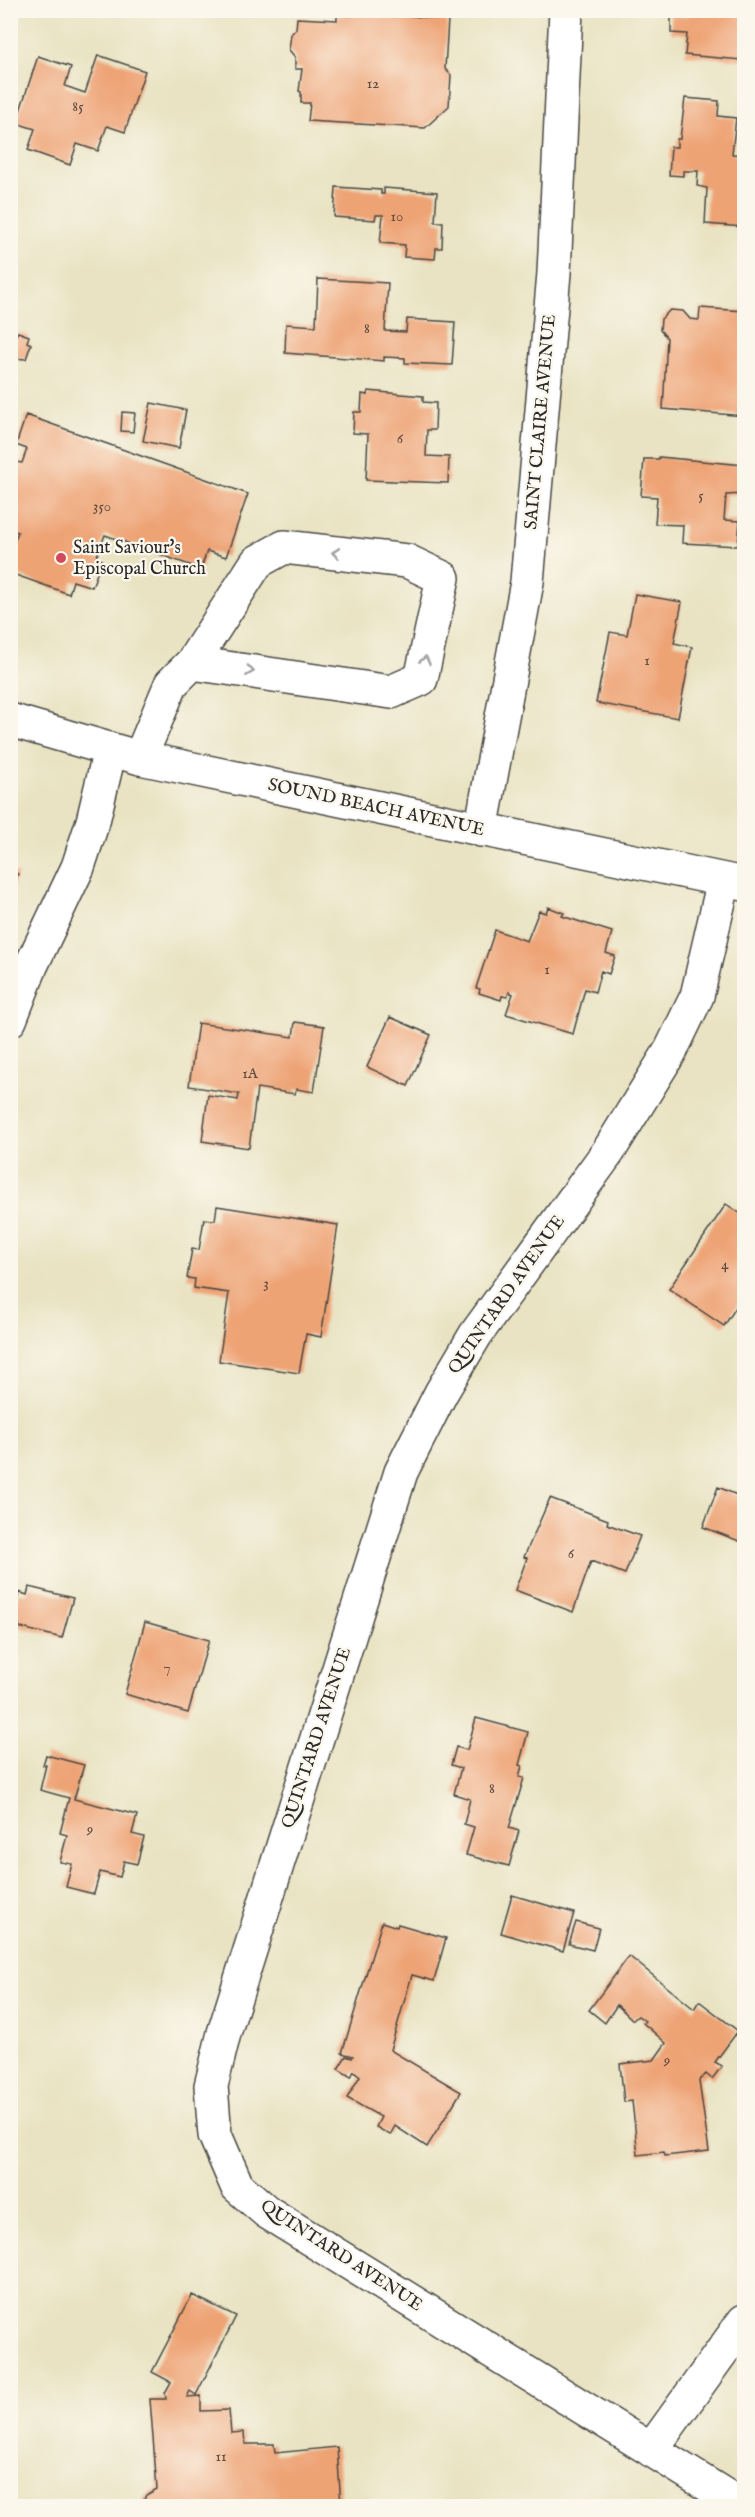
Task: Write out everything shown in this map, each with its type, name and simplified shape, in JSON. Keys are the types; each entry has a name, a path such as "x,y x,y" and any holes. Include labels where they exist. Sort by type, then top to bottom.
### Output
{"street":[{"name":"SAINT CLAIRE AVENUE","path":"482,830 527,582 554,273 566,10"},
{"path":"10,1020 31,966 78,867 93,821 125,754 171,684 192,663 256,562 284,547 407,561 443,578 421,679 392,692 192,663"},
{"name":"SOUND BEACH AVENUE","path":"10,720 125,754 734,882"},
{"name":"QUINTARD AVENUE","path":"734,882 697,996 671,1050 608,1152 476,1334 441,1393 401,1472 224,2033 211,2086 215,2135 237,2186 267,2212 742,2506"},
{"path":"651,2450 744,2321"}],"building":[{"path":"352,10 405,10 405,15 448,20 445,69 451,75 449,106 425,128 308,121 310,103 301,103 301,92 299,91 302,69 295,69 295,57 289,50 291,34 296,29 297,18 337,20 337,15 351,16"},
{"path":"688,10 744,10 742,60 685,55 687,34 671,33 671,15 687,16"},
{"path":"98,55 145,71 125,132 107,126 98,151 77,144 70,165 28,150 35,129 16,123 38,56 71,67 65,86 85,93"},
{"path":"685,98 719,101 718,116 736,118 732,154 744,155 744,227 705,224 707,188 697,186 698,171 683,171 683,176 669,175 671,147 677,147 677,139 680,139"},
{"path":"336,187 381,190 381,194 384,194 384,188 437,192 435,222 443,222 442,248 436,248 435,259 404,257 405,245 380,243 383,215 376,215 375,220 334,217"},
{"path":"318,279 388,283 385,331 406,332 407,319 455,322 452,365 405,363 405,358 384,357 384,361 285,353 286,324 316,326"},
{"path":"700,308 744,311 744,416 663,409 667,338 660,330 661,319 670,310 683,311 690,319 699,320"},
{"path":"18,332 29,336 27,342 31,344 26,359 10,358 10,343"},
{"path":"368,391 423,396 423,402 436,403 435,430 427,430 426,456 449,457 448,483 366,480 368,434 353,433 354,412 361,412 362,394 367,395"},
{"path":"151,403 186,410 179,448 143,441"},
{"path":"122,412 135,413 133,432 121,431"},
{"path":"26,415 248,494 226,557 207,551 201,569 105,535 96,558 102,560 92,587 73,581 69,594 10,573 10,553 18,532 10,529 10,461 22,463 27,449 16,445"},
{"path":"659,457 744,465 744,494 726,495 724,520 740,521 738,546 682,543 683,525 655,524 657,497 641,496 644,459 659,459"},
{"path":"635,594 682,602 674,643 692,647 678,718 596,703 610,632 627,635"},
{"path":"10,871 18,874 11,892 10,892"},
{"path":"548,907 564,913 562,916 612,932 606,953 615,956 609,974 601,971 595,992 585,989 573,1034 506,1014 513,994 509,992 507,997 502,996 501,1000 479,993 480,989 476,988 495,930 527,941 539,911 546,913"},
{"path":"390,1017 431,1035 408,1086 367,1067"},
{"path":"295,1022 324,1026 314,1092 296,1089 295,1094 257,1088 249,1148 202,1141 208,1095 238,1100 239,1094 189,1086 198,1023 293,1037"},
{"path":"726,1204 744,1216 744,1295 724,1326 669,1289"},
{"path":"217,1206 338,1225 321,1337 306,1334 299,1373 219,1361 229,1293 194,1288 195,1279 187,1278 192,1249 199,1250 204,1219 215,1220"},
{"path":"718,1487 744,1498 744,1543 703,1527"},
{"path":"550,1498 608,1520 607,1524 640,1536 625,1574 591,1561 573,1612 515,1590 527,1558 524,1557"},
{"path":"29,1587 73,1598 62,1638 18,1627 19,1624 12,1622 19,1592 27,1595"},
{"path":"145,1622 209,1640 188,1713 125,1694"},
{"path":"476,1718 528,1732 519,1765 522,1766 519,1777 524,1778 509,1828 519,1831 509,1866 466,1855 474,1827 464,1824 470,1799 454,1794 461,1768 451,1765 456,1747 467,1750"},
{"path":"46,1755 84,1765 74,1799 137,1815 132,1834 144,1837 137,1864 124,1861 120,1877 100,1872 94,1894 66,1887 72,1864 60,1862 67,1835 60,1833 69,1798 40,1790"},
{"path":"512,1895 574,1913 563,1951 501,1933"},
{"path":"382,1922 397,1927 398,1924 446,1938 434,1981 412,1975 390,2050 461,2092 427,2147 395,2126 390,2135 376,2127 381,2117 347,2098 360,2076 354,2071 351,2077 338,2069 346,2056 352,2058 353,2056 342,2053"},
{"path":"576,1922 599,1928 593,1950 569,1944"},
{"path":"629,1956 694,2009 699,2001 738,2031 715,2062 722,2066 712,2079 706,2074 699,2081 709,2151 665,2156 664,2152 638,2155 632,2101 624,2102 620,2064 654,2060 666,2043 643,2023 645,2021 638,2016 633,2020 617,2005 605,2023 589,2010"},
{"path":"192,2295 236,2316 196,2395 190,2391 187,2397 201,2396 201,2411 229,2410 231,2433 244,2432 245,2444 274,2444 275,2453 337,2447 341,2506 140,2506 146,2495 157,2489 150,2399 166,2399 165,2393 171,2382 152,2372"}],"place":[{"name":"Saint Saviour's Episcopal Church","path":"61,558"}]}
